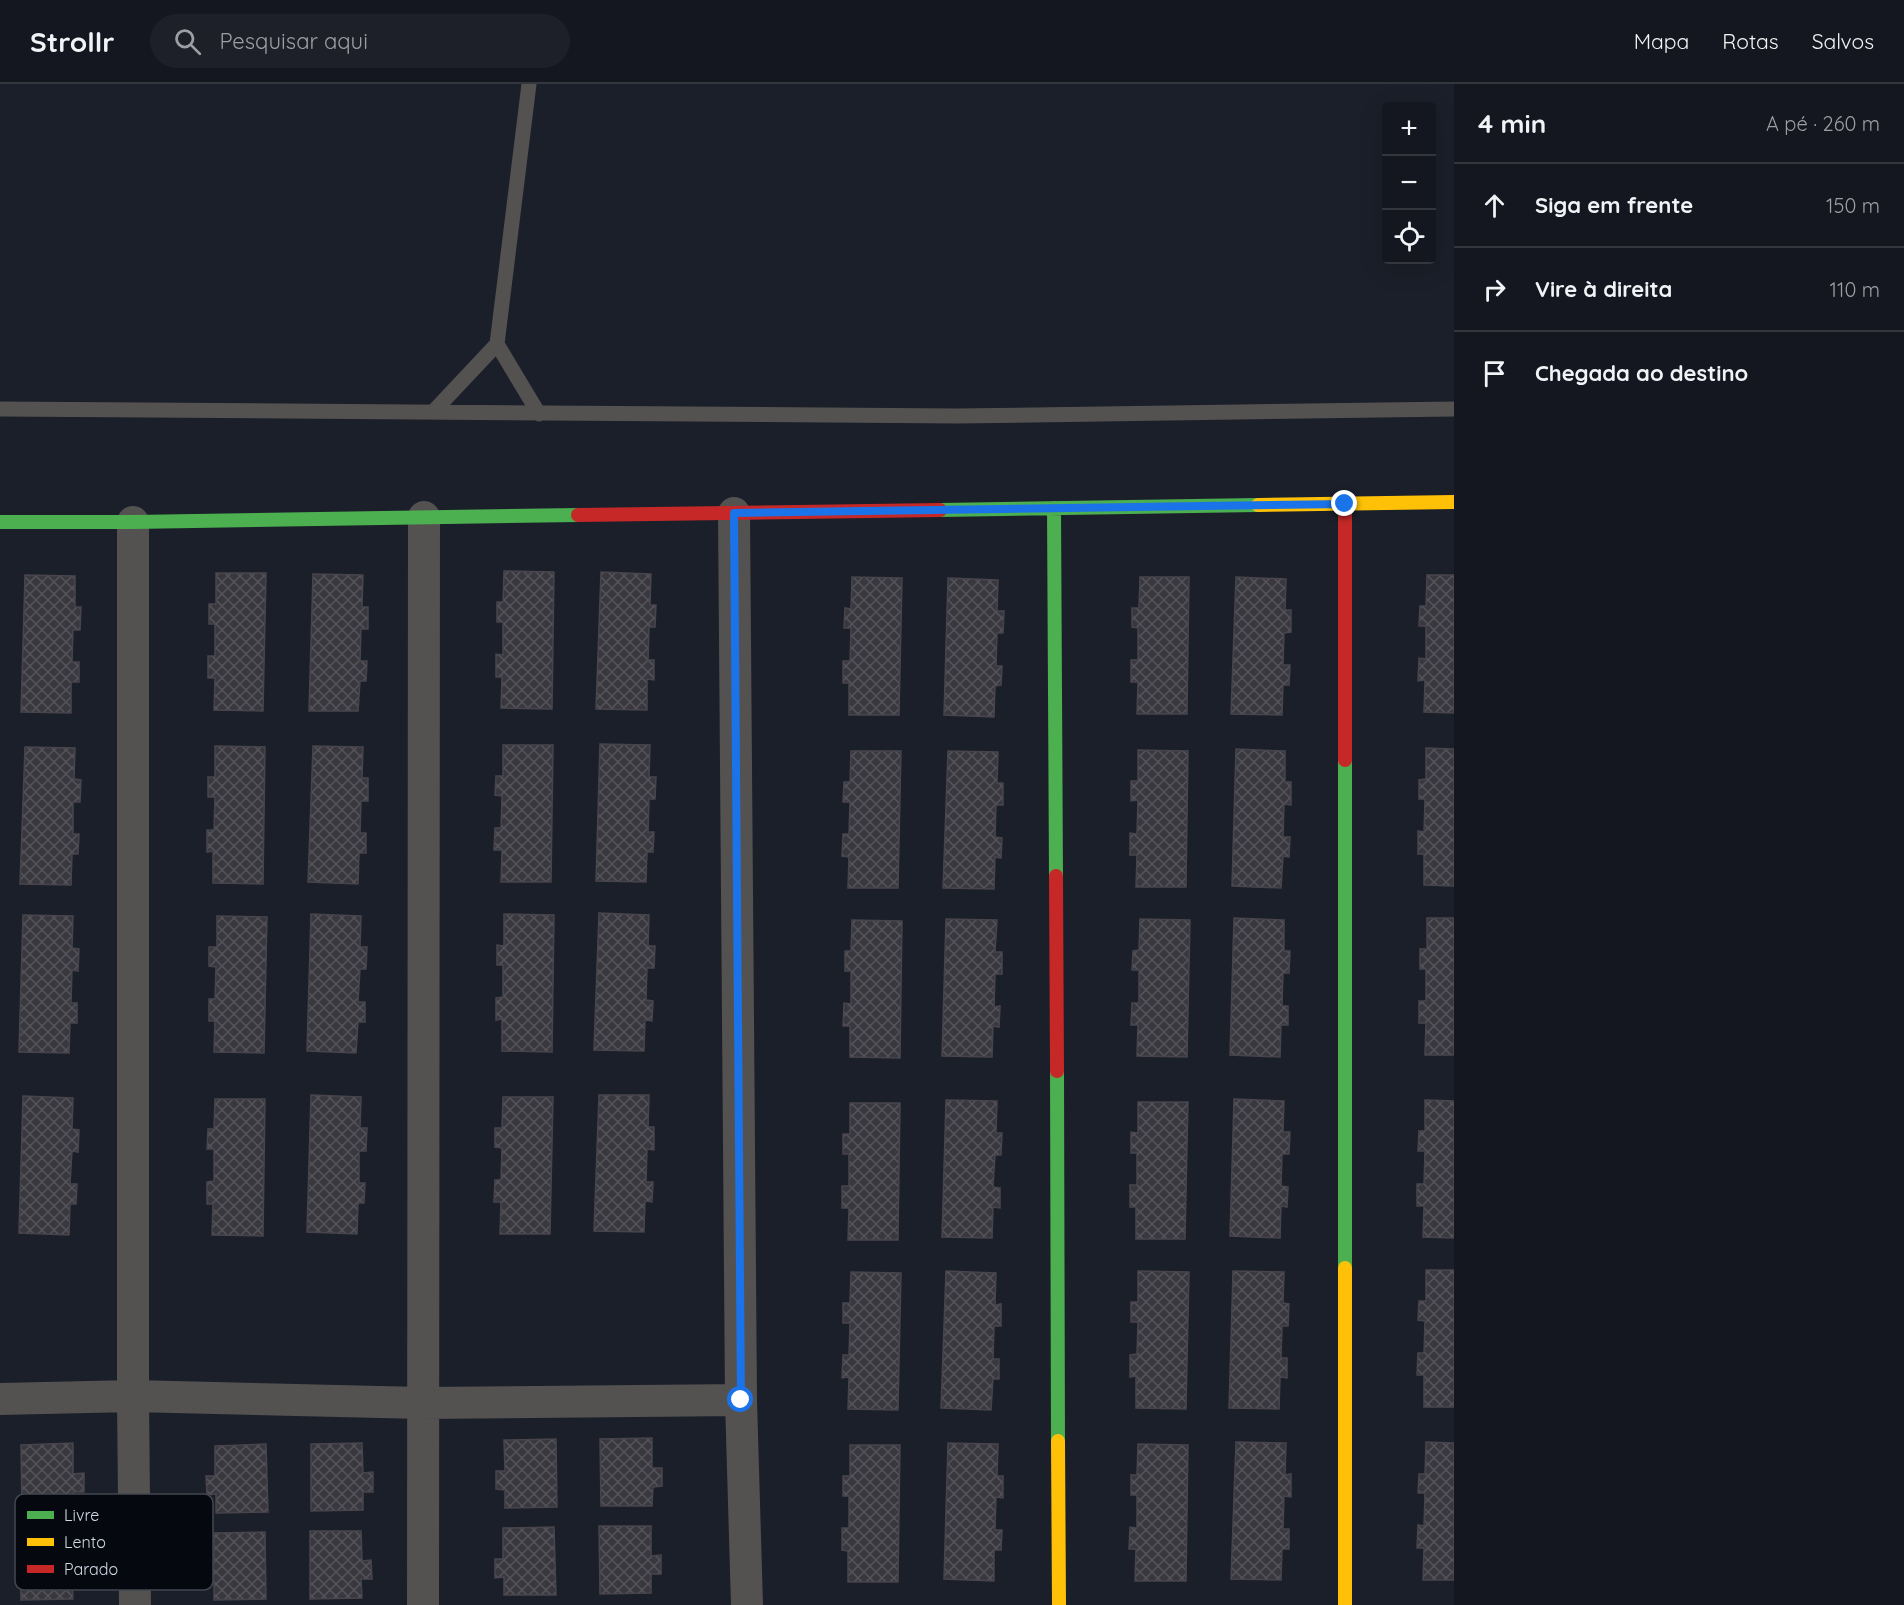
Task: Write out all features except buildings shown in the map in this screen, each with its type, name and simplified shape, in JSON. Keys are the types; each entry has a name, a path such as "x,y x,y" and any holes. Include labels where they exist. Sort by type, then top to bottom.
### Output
{"street":[{"path":"0,522 133,522 1454,502"},
{"path":"1345,504 1345,1605"},
{"path":"1054,508 1059,1605"},
{"path":"734,513 741,1400 747,1605"},
{"path":"423,1605 424,517"},
{"path":"133,522 134,1494"},
{"path":"0,1399 133,1396 422,1404 741,1400"},
{"path":"135,1590 135,1605"}],"lane":[{"path":"434,411 497,344 529,84"},
{"path":"497,344 539,414"},
{"path":"0,409 957,416 1454,409"}],"traffic: fast":[{"path":"940,510 1258,505"},
{"path":"1054,508 1056,876"},
{"path":"0,522 578,515"},
{"path":"1345,760 1345,1268"},
{"path":"1057,1071 1058,1441"}],"traffic: slow":[{"path":"1258,505 1454,502"},
{"path":"1345,1268 1345,1605"},
{"path":"1058,1441 1059,1605"}],"traffic: jam":[{"path":"1345,504 1345,760"},
{"path":"578,515 940,510"},
{"path":"1056,876 1057,1071"}],"route":[{"path":"741,1400 734,513 1345,504"}]}
